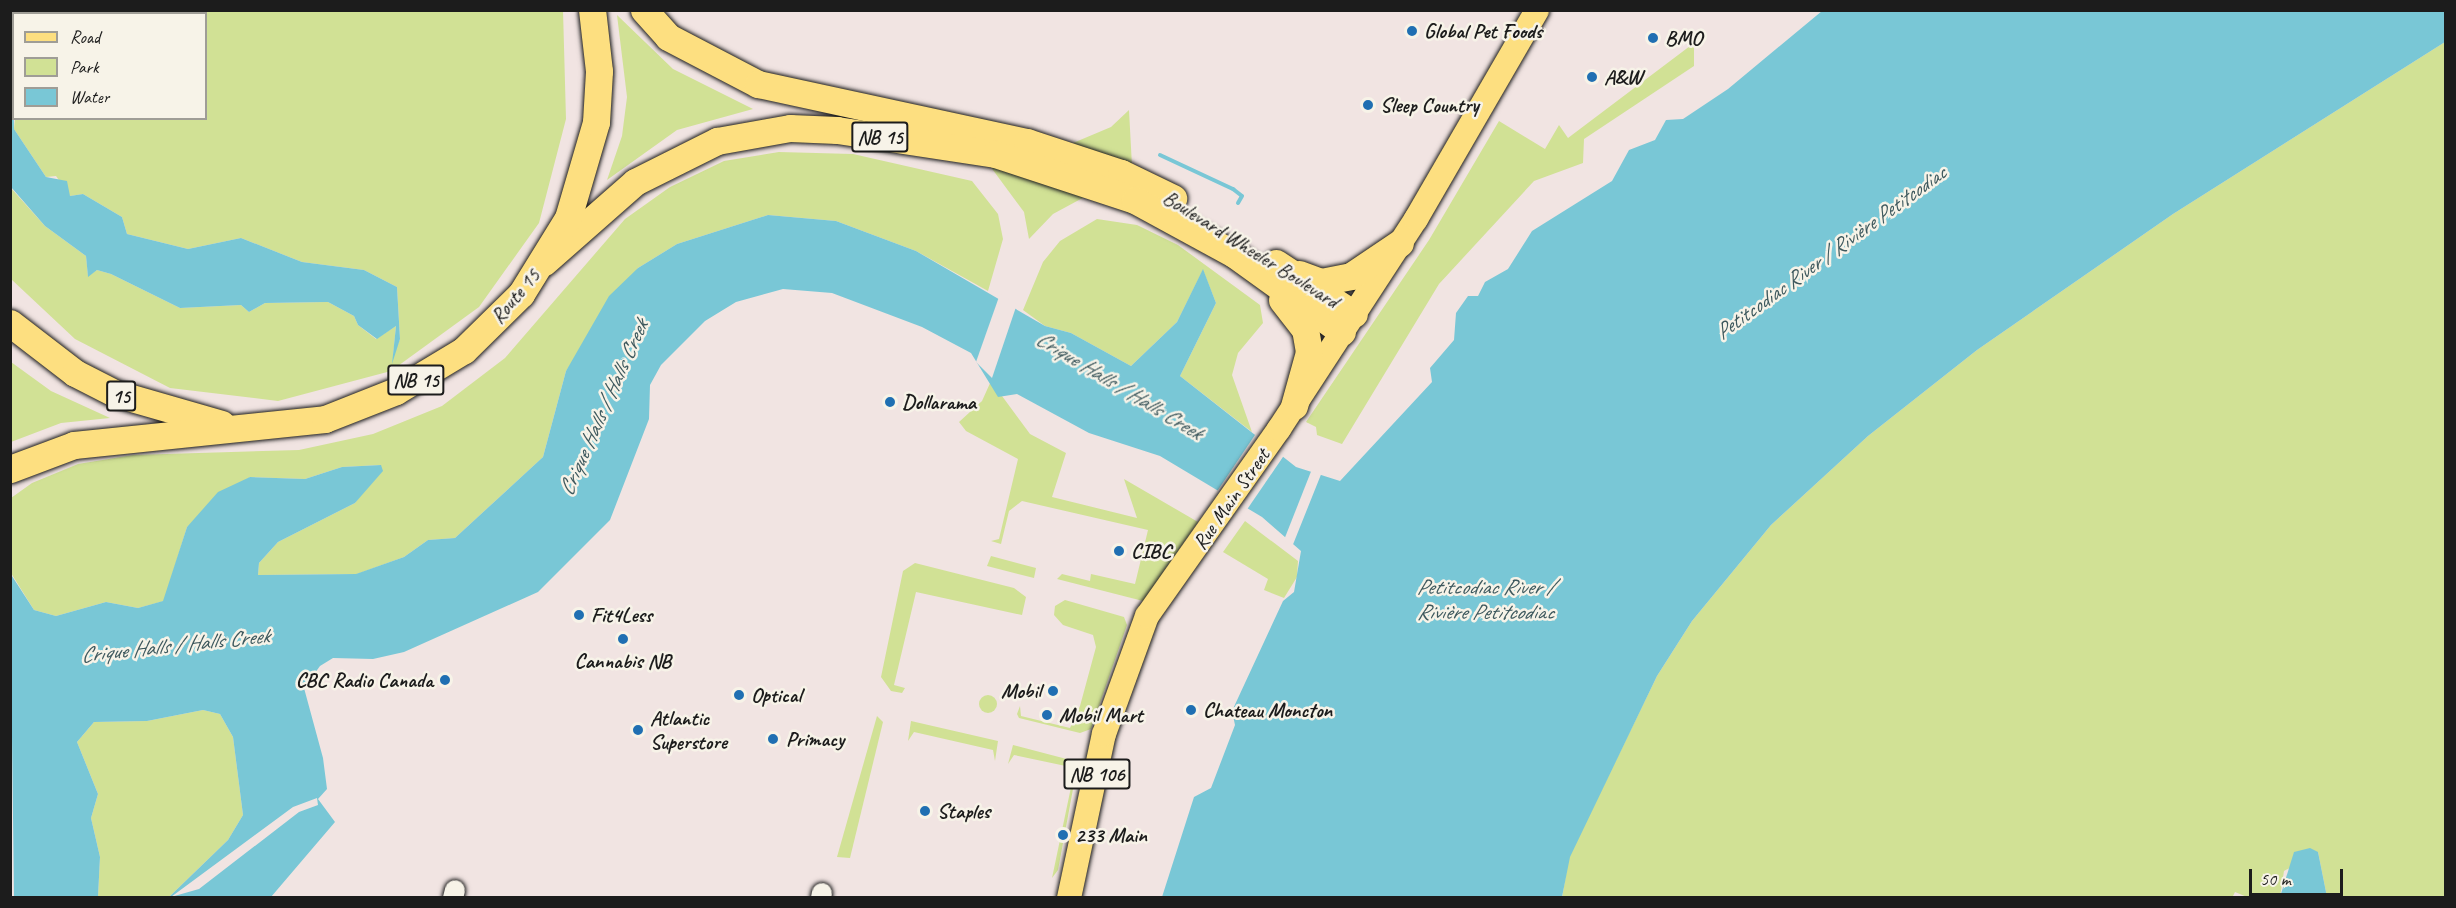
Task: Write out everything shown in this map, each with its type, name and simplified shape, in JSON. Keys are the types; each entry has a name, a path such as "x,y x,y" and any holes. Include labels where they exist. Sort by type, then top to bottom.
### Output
{"highway":[{"name":"Route 15","path":"249,431 354,410 431,372 494,324 544,262 582,180 596,122 599,71 592,10"},
{"name":"Boulevard Wheeler Boulevard","path":"644,10 668,37 758,84 1027,142 1121,173 1196,210 1287,270 1348,323"},
{"name":"Boulevard Wheeler Boulevard","path":"544,262 635,183 717,141 790,128 995,154 1135,200 1234,254 1348,323"},
{"path":"1287,270 1321,282 1351,276 1400,243"},
{"path":"1234,254 1305,329 1309,352 1294,406"},
{"name":"15","path":"10,323 75,373 114,393 249,431"},
{"name":"NB 15","path":"10,469 74,444 249,431"}],"main road":[{"name":"NB 106","path":"1348,323 1400,243 1537,10"},
{"name":"Rue Main Street","path":"1069,897 1104,734 1130,651 1147,616 1213,526 1348,323"}],"green space":[{"path":"563,10 566,119 539,223 479,307 391,371 278,401 170,388 75,339 11,279 10,187 45,226 86,256 88,276 97,270 111,274 180,308 241,305 249,312 265,303 328,302 354,316 358,325 376,339 396,326 393,356 400,339 397,287 364,270 302,262 241,238 188,249 127,234 122,217 83,194 70,196 56,176 46,177 14,129 15,120 207,120 207,12 125,11"},
{"path":"11,11 62,11 12,12 11,52"},
{"path":"617,15 673,69 753,109 677,130 607,180 622,136 627,97"},
{"path":"2445,42 2445,897 2327,897 2318,852 2284,871 2280,897 2247,897 2235,892 2232,898 1562,898 1569,857 1657,676 1692,621 1771,525 1868,436 1977,350 2173,214"},
{"path":"1694,43 1694,66 1584,139 1583,163 1534,181 1439,284 1342,444 1317,435 1316,427 1306,422 1429,240 1499,121 1545,149 1559,125 1568,138"},
{"path":"1129,110 1132,166 1073,143 1111,127"},
{"path":"779,152 853,154 972,181 998,214 1003,239 988,291 916,251 836,221 768,215 677,244 638,268 566,371 543,457 455,538 428,540 404,557 357,574 258,575 259,563 278,542 355,503 381,465 342,467 305,479 250,477 187,527 164,601 138,608 106,602 56,616 34,610 11,573 11,498 32,483 78,464 133,455 299,450 373,434 442,406 505,358 625,219 670,187 724,161"},
{"path":"990,166 1090,194 1053,214 1029,239 1024,212"},
{"path":"1097,219 1137,225 1178,245 1260,305 1263,323 1238,353 1232,375 1252,432 1180,376 1216,303 1203,270 1177,322 1131,366 1071,333 1045,326 1023,310 1043,262 1060,241"},
{"path":"11,362 51,391 110,418 61,423 11,442"},
{"path":"991,381 1030,434 1066,453 1052,497 1137,518 1124,479 1198,522 1143,601 1057,579 1062,574 1090,581 1091,574 1135,584 1148,530 1022,501 1009,511 1001,544 991,541 999,539 1018,459 966,431 959,422 982,401"},
{"path":"1245,521 1298,561 1297,577 1284,598 1264,590 1268,579 1223,552"},
{"path":"991,556 1036,568 1034,578 987,566"},
{"path":"915,563 1014,588 1026,597 1022,615 916,592 894,685 905,688 902,693 891,691 881,677 903,571"},
{"path":"1065,600 1124,617 1127,625 1091,729 1080,733 1019,718 1017,714 1020,706 1021,716 1070,728 1080,706 1096,647 1093,635 1063,625 1054,615 1055,606"},
{"path":"988,695 994,698 997,704 994,710 988,713 982,710 979,704 982,698"},
{"path":"203,710 220,714 233,737 243,815 228,840 169,897 98,897 100,857 91,818 98,794 77,742 94,722 147,721"},
{"path":"877,716 883,722 850,858 837,857"},
{"path":"911,721 998,741 995,761 993,750 914,732 908,741"},
{"path":"1013,745 1078,762 1058,870 1052,878 1075,768 1014,755 1008,764"}],"water":[{"name":"Petitcodiac River / Rivière Petitcodiac","path":"1822,11 2445,11 2445,42 2173,214 1977,350 1868,436 1771,525 1692,621 1657,676 1570,857 1562,897 1162,897 1194,797 1211,788 1235,725 1232,711 1283,601 1294,592 1301,551 1262,517 1160,456 1089,433 1017,394 998,397 971,353 922,327 832,293 783,289 736,302 705,321 661,365 650,385 649,419 610,520 538,592 404,652 373,659 333,658 320,666 304,688 323,758 327,789 318,799 335,822 271,897 169,897 228,840 243,815 233,737 220,714 203,710 147,721 94,722 77,742 98,794 91,818 100,857 98,897 14,897 10,573 34,610 56,616 106,602 138,608 163,601 187,527 218,492 250,477 305,479 342,467 381,465 383,471 355,503 278,542 259,563 258,575 356,574 404,557 428,540 455,538 543,457 566,371 609,296 638,268 677,244 768,215 836,221 916,251 1045,326 1071,333 1131,366 1177,322 1203,269 1216,303 1180,376 1296,467 1340,481 1432,382 1430,368 1454,340 1456,313 1468,296 1478,296 1485,282 1508,269 1532,231 1612,181 1629,150 1655,140 1666,120 1683,119 1728,89"},
{"path":"12,118 14,129 46,177 67,181 70,196 83,194 122,217 127,234 188,249 241,238 302,262 364,270 397,287 400,339 392,364 396,326 377,339 358,325 354,316 328,302 265,303 249,312 241,305 180,308 111,274 97,270 88,277 86,256 45,226 11,187"},
{"path":"2310,848 2318,852 2327,897 2280,897 2294,852"}],"pier":[{"path":"1000,294 1017,304 992,378 976,362"},
{"path":"1257,432 1285,454 1246,511 1216,493"},
{"path":"1312,469 1322,472 1292,547 1284,540"},
{"path":"317,798 318,805 299,812 199,889 171,897 293,807"}],"waterway":[{"path":"1160,155 1233,189 1242,196 1238,203"}],"place":[{"name":"Global Pet Foods","path":"1412,31"},
{"name":"BMO","path":"1653,38"},
{"name":"A&W","path":"1592,77"},
{"name":"Sleep Country","path":"1368,105"},
{"name":"Dollarama","path":"890,402"},
{"name":"CIBC","path":"1119,551"},
{"name":"Fit4Less","path":"579,615"},
{"name":"Cannabis NB","path":"623,639"},
{"name":"CBC Radio Canada","path":"445,680"},
{"name":"Mobil","path":"1053,691"},
{"name":"Optical","path":"739,695"},
{"name":"Chateau Moncton","path":"1191,710"},
{"name":"Mobil Mart","path":"1047,715"},
{"name":"Atlantic Superstore","path":"638,730"},
{"name":"Primacy","path":"773,739"},
{"name":"Staples","path":"925,811"},
{"name":"233 Main","path":"1063,835"}],"water label":[{"name":"Crique Halls / Halls Creek","path":"1119,386"},
{"name":"Crique Halls / Halls Creek","path":"604,408"},
{"name":"Crique Halls / Halls Creek","path":"175,646"}]}
